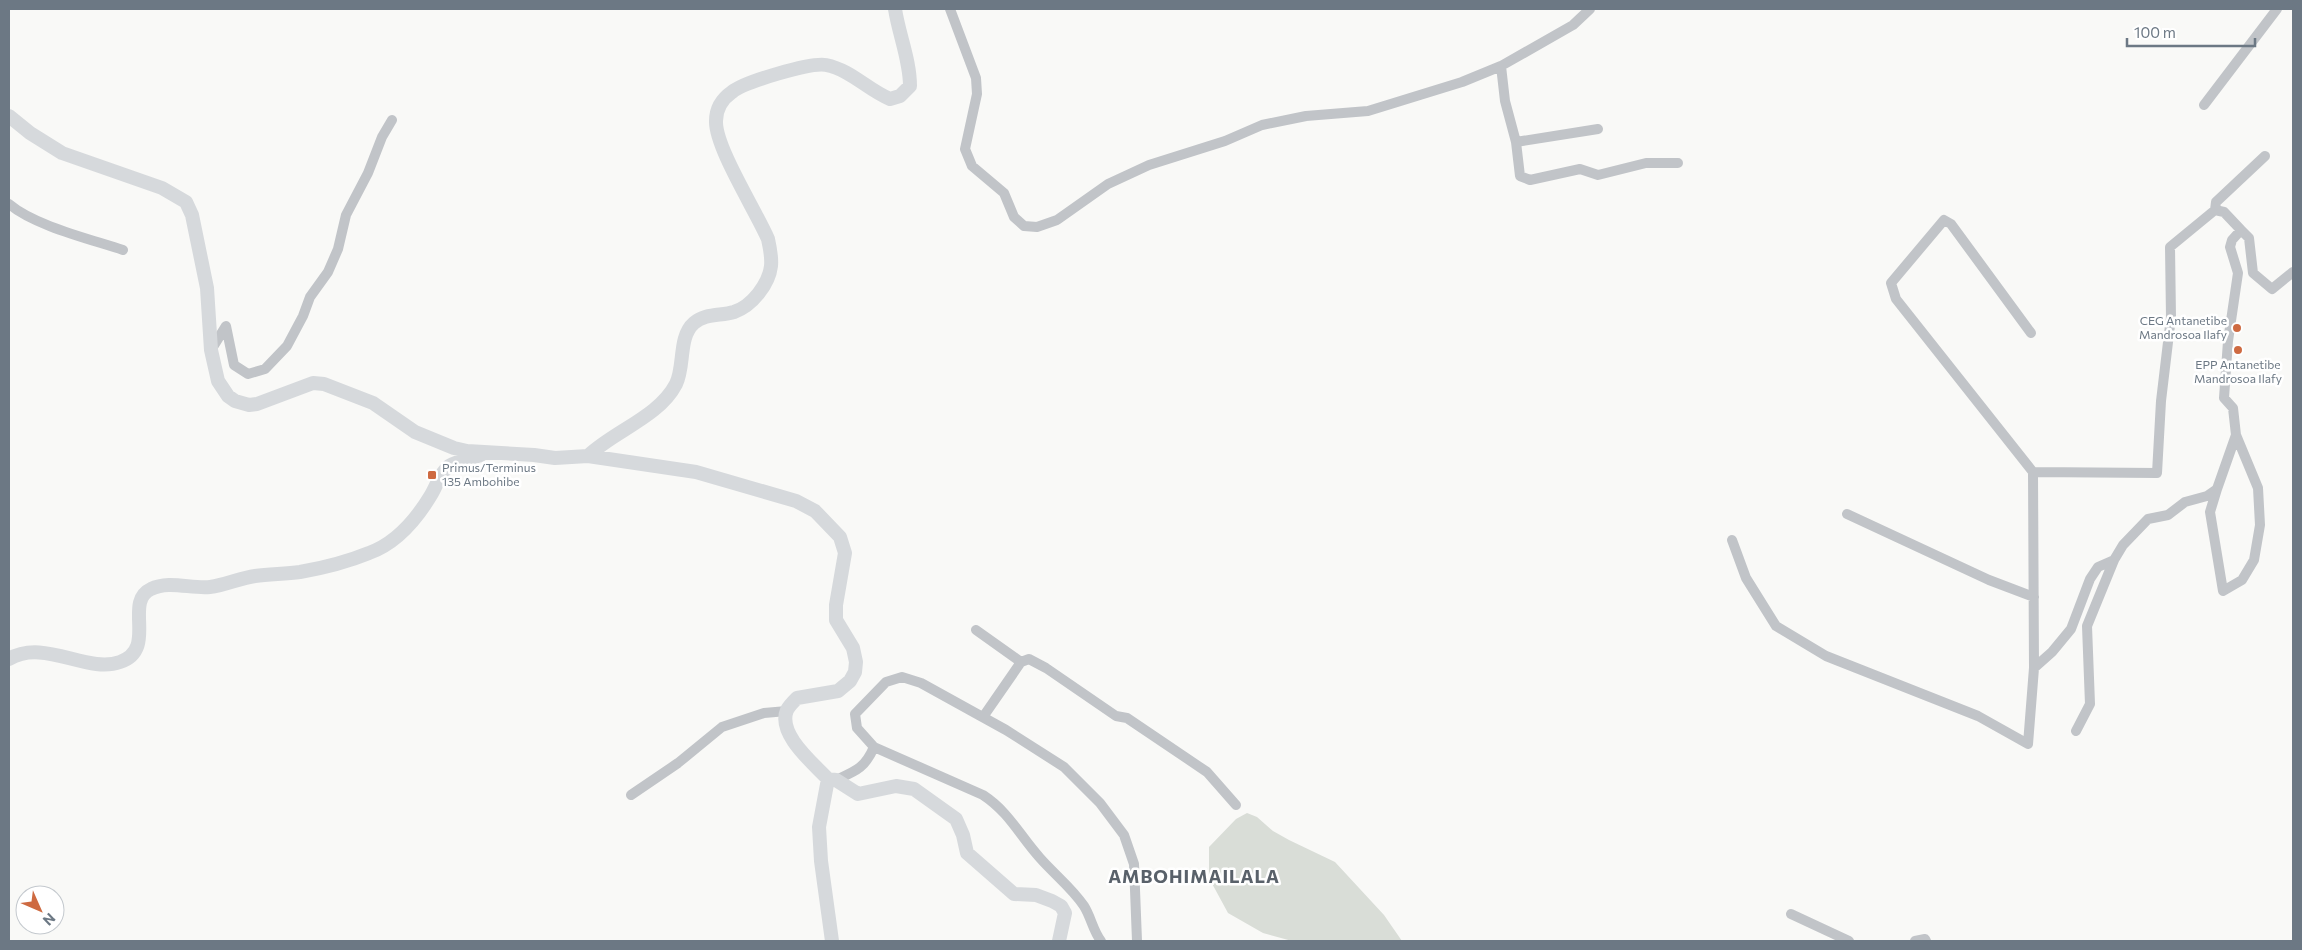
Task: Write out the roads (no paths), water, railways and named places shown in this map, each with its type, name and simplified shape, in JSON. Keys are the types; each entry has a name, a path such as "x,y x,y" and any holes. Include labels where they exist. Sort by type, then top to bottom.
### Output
{"street":[{"path":"588,456 601,443 654,409 674,387 681,372 686,336 695,322 710,316 734,312 745,306 762,288 769,274 772,254 768,240 720,143 716,122 720,104 739,88 812,64 837,68 890,99 900,96 910,86 910,71 898,32 895,9"},
{"path":"950,9 976,78 977,94 965,149 972,166 1004,193 1014,217 1024,226 1037,227 1057,220 1108,184 1149,165 1225,141 1262,125 1306,116 1368,111 1432,92 1501,66 1574,25 1590,9"},
{"path":"2204,105 2277,9"},
{"path":"1501,66 1505,101 1516,142 1520,176 1530,180 1580,169 1598,175 1646,163 1678,163"},
{"path":"9,116 30,134 62,153 162,188 186,202 192,215 207,288 211,350 218,381 228,396 242,404 257,404 313,384 324,384 373,403 428,439 454,448 487,453 562,458 588,456 696,472 796,501 815,512 840,537 845,553 836,605 836,620 853,648 856,662 855,672 850,681 838,691 797,698 787,711 786,726 790,738 832,780 858,794 896,786 905,787 914,790 956,819 967,854 1014,894 1036,895 1060,906 1065,914 1059,941"},
{"path":"211,350 226,326 234,365 248,374 265,369 287,346 303,316 310,297 328,272 338,249 346,215 368,173 382,137 392,120"},
{"path":"1516,142 1598,129"},
{"path":"2033,472 2157,473 2161,401 2171,317 2170,247 2214,210 2216,202 2265,156"},
{"path":"9,204 17,212 57,228 123,250"},
{"path":"2214,210 2227,215 2249,238 2253,273 2272,289 2293,272"},
{"path":"1732,540 1746,578 1776,626 1826,656 1978,716 2028,744 2034,668 2033,472 1896,299 1891,283 1944,220 1951,224 2031,333"},
{"path":"2236,435 2210,512 2223,591 2242,580 2254,560 2260,525 2258,488 2236,435 2233,408 2224,398 2228,341 2238,273 2230,247 2232,240 2242,230"},
{"path":"9,660 21,654 41,653 110,664 124,660 137,648 140,632 141,597 149,589 165,585 218,586 253,576 299,572 371,553 386,545 411,523 427,501 442,474 449,467 457,462 487,453"},
{"path":"2076,732 2090,704 2087,626 2114,560 2123,544 2148,519 2168,516 2185,502 2207,496 2217,489"},
{"path":"1847,514 1989,580 2034,597"},
{"path":"2034,668 2052,652 2071,629 2090,579 2098,567 2114,560"},
{"path":"976,630 1021,662"},
{"path":"983,717 1021,662 1029,659 1046,668 1116,716 1127,718 1206,772 1236,805"},
{"path":"1101,941 1085,908 1065,883 1039,858 1015,824 998,805 983,796 874,747 857,728 855,714 886,682 902,677 921,683 983,717 1064,767 1100,803 1124,835 1134,864 1137,941"},
{"path":"631,795 678,763 722,727 764,713 787,711"},
{"path":"832,780 862,767 868,760 874,747"},
{"path":"832,780 819,826 821,861 832,941"},
{"path":"1791,914 1849,941"},
{"path":"1915,941 1924,938 1926,941"}],"place":[{"name":"CEG Antanetibe Mandrosoa Ilafy","path":"2237,328"},
{"name":"EPP Antanetibe Mandrosoa Ilafy","path":"2238,350"},
{"name":"Primus/Terminus 135 Ambohibe","path":"432,475"}],"district":[{"name":"AMBOHIMAILALA","path":"1194,877"}]}
